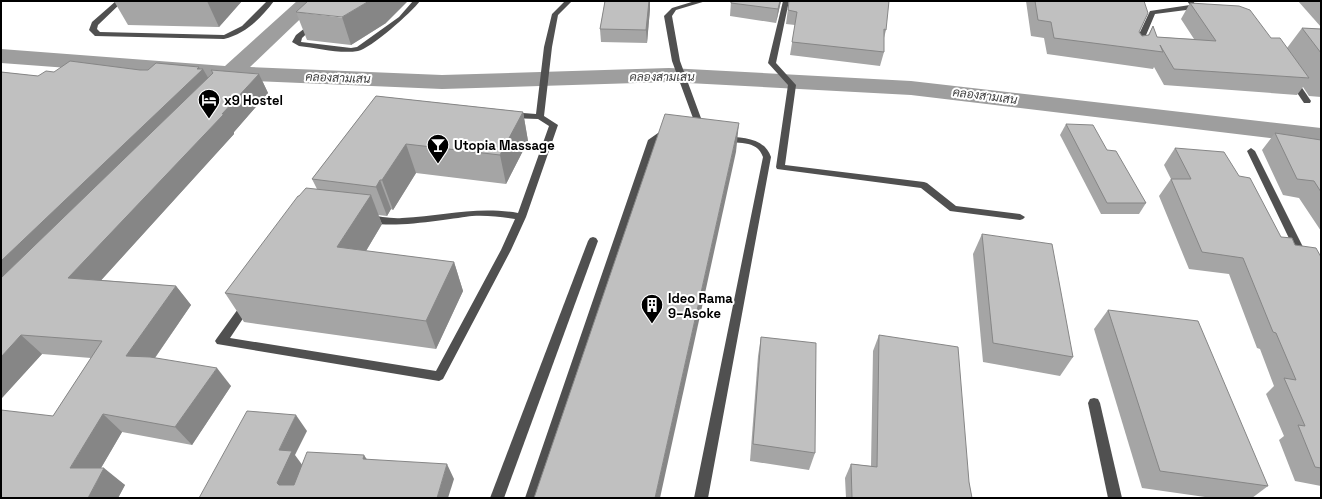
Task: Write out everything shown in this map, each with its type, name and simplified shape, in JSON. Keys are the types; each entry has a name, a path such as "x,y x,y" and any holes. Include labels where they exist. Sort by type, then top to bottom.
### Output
{"street":[{"path":"120,1 95,24 93,30 98,34 224,37 234,35 242,31 271,1"},
{"path":"321,16 299,37 296,42 299,44 351,50 359,49 401,18 417,1"},
{"path":"540,117 548,47 555,14 569,1"},
{"path":"701,498 767,157 765,150 757,144 700,135 687,88 675,56 668,16 674,9 703,1"},
{"path":"786,1 772,63 792,85 780,166 924,185 954,209 1020,217"},
{"path":"1136,49 1152,12 1195,6"},
{"path":"1290,76 1307,101"},
{"path":"252,298 221,341 440,376 506,250 521,217 554,125 540,117 500,115"},
{"path":"532,498 652,140 661,135 681,135"},
{"path":"1251,151 1307,264"},
{"path":"361,217 400,222 473,213 498,213 521,217"},
{"path":"497,498 593,241"},
{"path":"1094,403 1115,498"}],"building":[{"path":"308,1 369,1 342,17 296,12"},
{"path":"605,1 649,1 646,30 600,29"},
{"path":"731,1 780,1 778,9 731,3"},
{"path":"789,1 889,1 886,30 884,29 884,52 792,42 797,12 788,10"},
{"path":"1035,1 1144,1 1148,13 1139,32 1142,36 1149,35 1153,26 1157,37 1216,41 1190,3 1239,6 1250,10 1271,38 1280,38 1309,78 1174,69 1160,45 1163,52 1054,38 1051,22 1038,20"},
{"path":"1302,28 1321,29 1321,53"},
{"path":"70,61 140,70 148,70 156,63 199,67 197,69 203,69 1,261 1,72 38,76 46,71 54,72"},
{"path":"211,70 259,74 222,114 224,114 68,278 176,286 126,356 150,357 217,368 175,427 103,414 70,468 104,468 88,498 1,498 1,410 53,416 102,341 21,335 1,357 1,278 213,73"},
{"path":"376,96 523,112 500,155 406,144 376,187 312,179"},
{"name":"Ideo Rama 9–Asoke","path":"665,114 739,123 655,498 534,498"},
{"path":"1066,124 1093,125 1107,150 1116,151 1146,203 1107,203"},
{"path":"1275,133 1321,140 1321,192 1314,181 1297,179"},
{"path":"1175,148 1224,152 1239,176 1250,178 1281,237 1292,238 1295,245 1316,248 1321,257 1321,468 1315,467 1298,425 1305,426 1284,378 1296,380 1276,333 1273,332 1243,258 1202,252 1171,179 1191,179"},
{"path":"306,188 371,195 337,247 454,262 426,321 225,293 298,196"},
{"path":"982,234 1052,244 1073,357 993,343"},
{"path":"1108,310 1198,321 1268,486 1160,471"},
{"path":"879,335 958,347 969,482 972,498 852,498 851,464 877,467"},
{"path":"761,337 816,343 815,453 753,444"},
{"path":"247,411 296,415 279,450 292,451 277,483 279,485 294,485 307,452 364,455 363,459 447,464 437,498 199,498"}],"waterway":[{"path":"230,73 309,1"},
{"name":"คลองสามเสน","path":"1,56 230,73"},
{"name":"คลองสามเสน","path":"230,73 442,82 669,75 911,88 1321,136"}],"place":[{"name":"x9 Hostel","path":"209,120"},
{"name":"Utopia Massage","path":"438,164"},
{"name":"Ideo Rama 9–Asoke","path":"652,324"}]}
